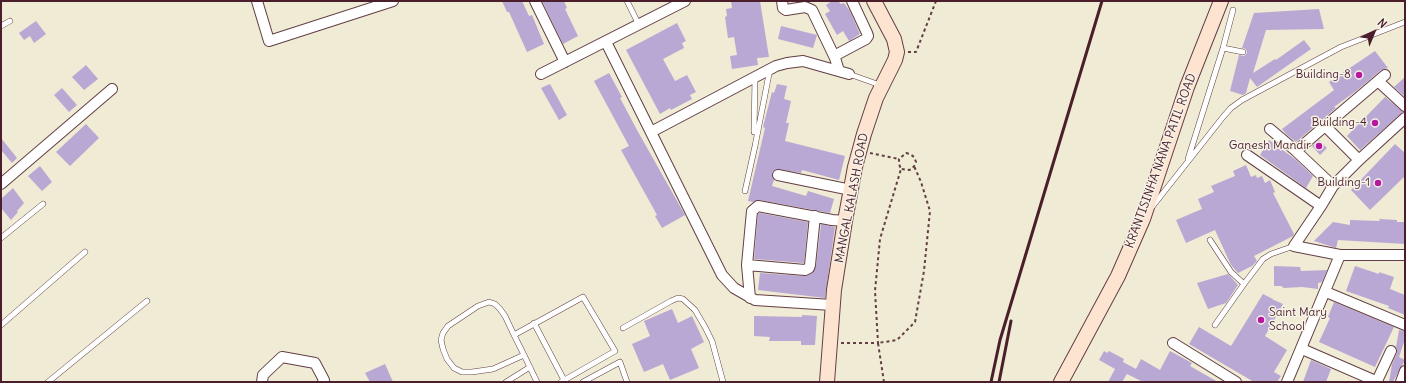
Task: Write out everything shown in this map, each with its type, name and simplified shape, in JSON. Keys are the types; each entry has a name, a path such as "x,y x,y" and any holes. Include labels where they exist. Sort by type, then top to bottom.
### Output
{"main road":[{"path":"874,1 894,39 897,52"},
{"name":"KRANTISINHA NANA PATIL ROAD","path":"1061,382 1118,276 1143,219 1187,87 1221,1"},
{"name":"MANGAL KALASH ROAD","path":"827,382 832,306 851,190 871,113 881,85 895,60 897,52"}],"street":[{"path":"257,1 269,41 393,1"},
{"path":"535,1 565,62"},
{"path":"541,74 686,1"},
{"path":"782,1 783,8 786,10 804,7 812,10 834,56 838,71"},
{"path":"834,56 866,39 868,36 852,1"},
{"path":"606,42 722,275 734,288 755,300 832,306"},
{"path":"651,132 770,69 787,62 803,61 849,74"},
{"path":"1296,150 1381,78 1405,106"},
{"path":"1,184 112,89"},
{"path":"1405,118 1333,186 1294,246 1340,255 1405,255"},
{"path":"1326,126 1359,160"},
{"path":"1270,129 1296,150 1333,186"},
{"path":"1247,155 1321,206"},
{"path":"778,175 851,190"},
{"path":"750,298 747,265 752,211 755,207 758,206 845,221"},
{"path":"747,265 806,270 810,266 816,216"},
{"path":"1287,382 1326,292 1340,255"},
{"path":"1326,292 1405,325"},
{"path":"1173,343 1236,382"},
{"path":"1302,348 1378,382 1391,350"},
{"path":"262,382 263,375 282,357 315,363 324,380 323,382"},
{"path":"1401,382 1405,371"}],"lane":[{"path":"627,1 639,24"},
{"path":"1186,164 1223,48 1233,10"},
{"path":"1,26 10,20"},
{"path":"1143,219 1223,116 1231,108 1242,100 1341,47 1405,22"},
{"path":"1223,48 1243,52"},
{"path":"745,191 756,146 770,69"},
{"path":"849,74 881,85"},
{"path":"754,132 755,77"},
{"path":"1,238 42,204"},
{"path":"1210,240 1231,272 1244,284"},
{"path":"1215,325 1263,258 1294,246"},
{"path":"1,325 85,252"},
{"path":"514,335 534,324 583,298 615,351 563,381 534,324"},
{"path":"623,328 671,301 678,298 683,299 695,310 705,327 712,342 723,382"},
{"path":"48,382 147,301"},
{"path":"524,355 493,369 462,372 454,368 447,359 441,340 442,333 448,326 478,306 489,302 494,304 500,309 514,335 524,355 530,367 537,382"},
{"path":"583,382 620,362 627,382"},
{"path":"506,382 530,367"}],"path":[{"path":"897,52 916,52 936,1"},
{"path":"860,151 899,159"},
{"path":"830,342 878,343 897,340 915,322 924,271 930,211 914,166 916,162 914,157 906,153 899,159"},
{"path":"884,382 878,343 875,291 880,239 901,169 899,159"},
{"path":"901,169 909,170 914,166"}],"building":[{"path":"502,1 522,1 529,16 532,15 544,44 527,52 509,12 507,12"},
{"path":"542,1 564,1 567,8 565,9 578,36 563,44"},
{"path":"731,1 760,1 769,57 757,58 758,65 732,69 730,56 737,55 734,37 728,38 725,17 727,16 726,9 732,8"},
{"path":"832,1 838,1 841,4 844,3 850,11 860,34 849,41 843,31 837,35 825,14 830,11 826,5"},
{"path":"1319,9 1324,29 1266,30 1253,73 1275,59 1276,60 1304,40 1311,49 1257,87 1250,78 1246,93 1243,95 1230,91 1239,55 1244,56 1247,53 1246,49 1242,48 1254,13"},
{"path":"36,21 46,34 34,43 30,36 24,40 19,33"},
{"path":"677,23 686,41 682,43 684,48 663,59 675,81 687,75 696,92 690,95 692,99 660,114 626,50"},
{"path":"781,26 817,35 813,48 778,39"},
{"path":"1375,51 1388,68 1381,70 1334,107 1336,108 1296,142 1287,135 1282,129 1334,90 1329,82"},
{"path":"86,65 98,79 84,90 72,77"},
{"path":"609,73 637,130 685,215 662,228 655,216 657,215 621,150 629,146 594,81"},
{"path":"1405,77 1405,97 1394,87"},
{"path":"550,84 567,115 559,120 541,88"},
{"path":"777,84 787,86 784,99 791,101 786,123 789,123 785,141 845,156 839,180 802,170 801,173 776,169 772,173 774,180 772,186 806,196 808,191 834,199 830,213 759,200 753,202 748,201 765,128 763,127 772,92 774,93"},
{"path":"62,88 77,105 69,112 54,95"},
{"name":"Building-4","path":"1385,97 1403,112 1360,150 1347,136"},
{"path":"86,124 99,138 70,166 56,152"},
{"path":"1,138 17,158 12,163 1,150"},
{"path":"1269,140 1295,159 1313,176 1306,188 1260,155"},
{"name":"Ganesh Mandir","path":"1319,140 1327,148 1320,155 1312,146"},
{"name":"Building-1","path":"1395,144 1405,153 1405,176 1370,210 1351,190"},
{"path":"1246,165 1251,177 1256,175 1257,178 1262,176 1265,183 1270,180 1275,192 1273,193 1294,234 1293,236 1254,256 1257,261 1252,266 1238,273 1231,265 1215,230 1186,243 1176,220 1202,209 1198,199 1214,192 1211,186 1235,176 1233,171"},
{"path":"40,166 52,182 42,191 28,176"},
{"path":"13,188 24,203 11,220 1,208 1,199"},
{"path":"760,213 808,222 804,263 754,259 758,214"},
{"path":"1379,219 1405,222 1405,244 1338,240 1336,248 1314,241 1333,222 1350,225 1350,220 1380,221"},
{"path":"821,224 835,227 825,298 758,290 760,273 804,276 812,273 816,266"},
{"path":"1274,266 1300,267 1301,271 1327,270 1322,282 1318,283 1318,289 1302,287 1284,288 1281,286 1274,286"},
{"path":"1355,266 1394,277 1390,289 1405,295 1405,315 1388,308 1389,306 1346,291"},
{"path":"1228,274 1238,285 1226,303 1208,309 1197,283"},
{"path":"1263,294 1274,301 1283,304 1265,336 1287,350 1274,372 1281,376 1277,382 1254,382 1189,344 1199,327 1231,346"},
{"path":"1334,302 1394,327 1375,367 1319,342 1330,318 1328,317"},
{"path":"672,309 678,323 692,316 704,342 691,349 699,368 670,380 663,364 644,372 632,344 650,336 644,321"},
{"path":"802,315 817,316 815,345 801,345 801,341 769,341 770,337 754,336 754,316 802,317"},
{"path":"1399,330 1405,331 1405,339 1399,357 1405,360 1393,382 1389,382 1392,364 1397,353 1396,347"},
{"path":"1104,351 1107,353 1109,351 1124,359 1123,362 1136,369 1141,359 1160,370 1170,351 1192,363 1190,366 1218,382 1143,382 1127,374 1122,382 1108,382 1115,369 1099,360"},
{"path":"1311,360 1331,369 1326,382 1303,382"},
{"path":"385,364 393,382 370,382 365,373"}],"railway":[{"path":"991,382 1000,340 1102,1"},
{"path":"999,382 1011,321"}],"place":[{"name":"Building-8","path":"1359,75"},
{"name":"Building-4","path":"1375,123"},
{"name":"Ganesh Mandir","path":"1319,146"},
{"name":"Building-1","path":"1378,183"},
{"name":"Saint Mary School","path":"1261,320"}]}
